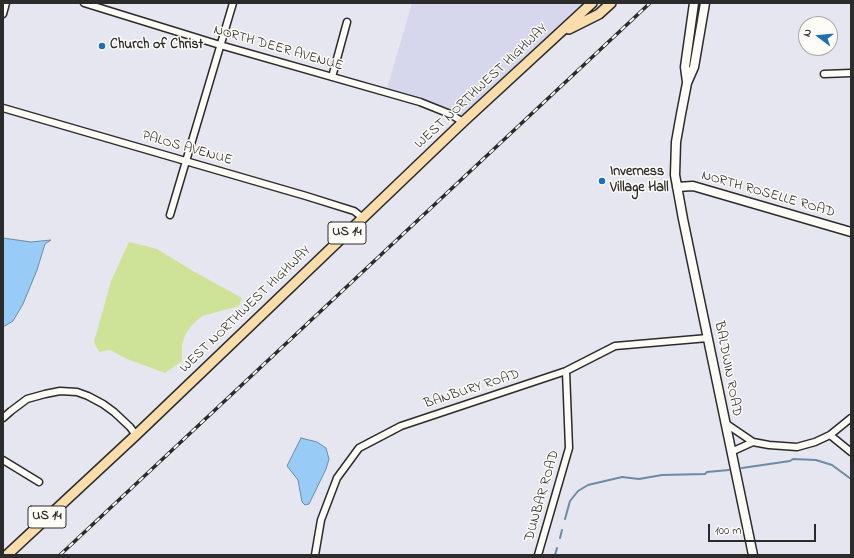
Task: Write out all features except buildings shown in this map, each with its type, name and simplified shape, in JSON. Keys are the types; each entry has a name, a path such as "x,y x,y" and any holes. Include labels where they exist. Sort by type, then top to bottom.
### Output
{"main road":[{"name":"WEST NORTHWEST HIGHWAY","path":"7,555 136,435 463,122 592,3"},
{"path":"560,33 599,14 611,3"},
{"path":"687,84 685,66 694,3"},
{"path":"687,84 694,67 705,3"},
{"name":"BALDWIN ROAD","path":"687,84 674,160 677,187 724,423 753,555"},
{"name":"NORTH ROSELLE ROAD","path":"677,187 693,186 851,232"}],"street":[{"path":"3,14 6,3"},
{"name":"NORTH DEER AVENUE","path":"84,3 220,45 420,102 450,114 463,122"},
{"path":"170,215 233,3"},
{"path":"332,77 347,22"},
{"path":"824,74 851,73"},
{"name":"PALOS AVENUE","path":"3,108 306,196 354,211 363,218"},
{"name":"BANBURY ROAD","path":"315,555 321,520 337,478 359,448 401,426 566,371 615,346 708,338"},
{"name":"DUNBAR ROAD","path":"538,555 569,448 566,371"},
{"path":"3,418 27,399 60,391 77,392 103,404 130,427 136,435"},
{"path":"724,423 753,442 797,447 815,442 830,435 851,418"},
{"path":"830,435 851,452"},
{"path":"731,452 753,442"},
{"path":"3,460 39,482"}],"shaded area":[{"path":"412,3 592,3 463,122 450,114 386,92"}],"green space":[{"path":"129,242 157,249 242,298 239,306 202,316 191,326 185,335 182,345 182,361 165,373 127,359 110,350 99,352 94,342 111,281"}],"water":[{"path":"3,238 31,242 51,240 45,244 37,270 23,304 13,321 3,327"},
{"path":"301,438 317,442 326,448 329,459 326,469 309,504 305,505 302,502 298,480 287,466"}],"waterway":[{"path":"742,468 790,461 793,459 816,460 832,465 851,479"},
{"path":"565,519 570,501 578,491 588,485 622,477 639,479 662,475 705,474 707,472 729,470"},
{"path":"560,538 562,530"},
{"path":"555,555 557,548"}],"railway":[{"path":"60,555 650,3"}],"place":[{"name":"Church of Christ","path":"102,46"},
{"name":"Inverness Village Hall","path":"602,181"}]}
